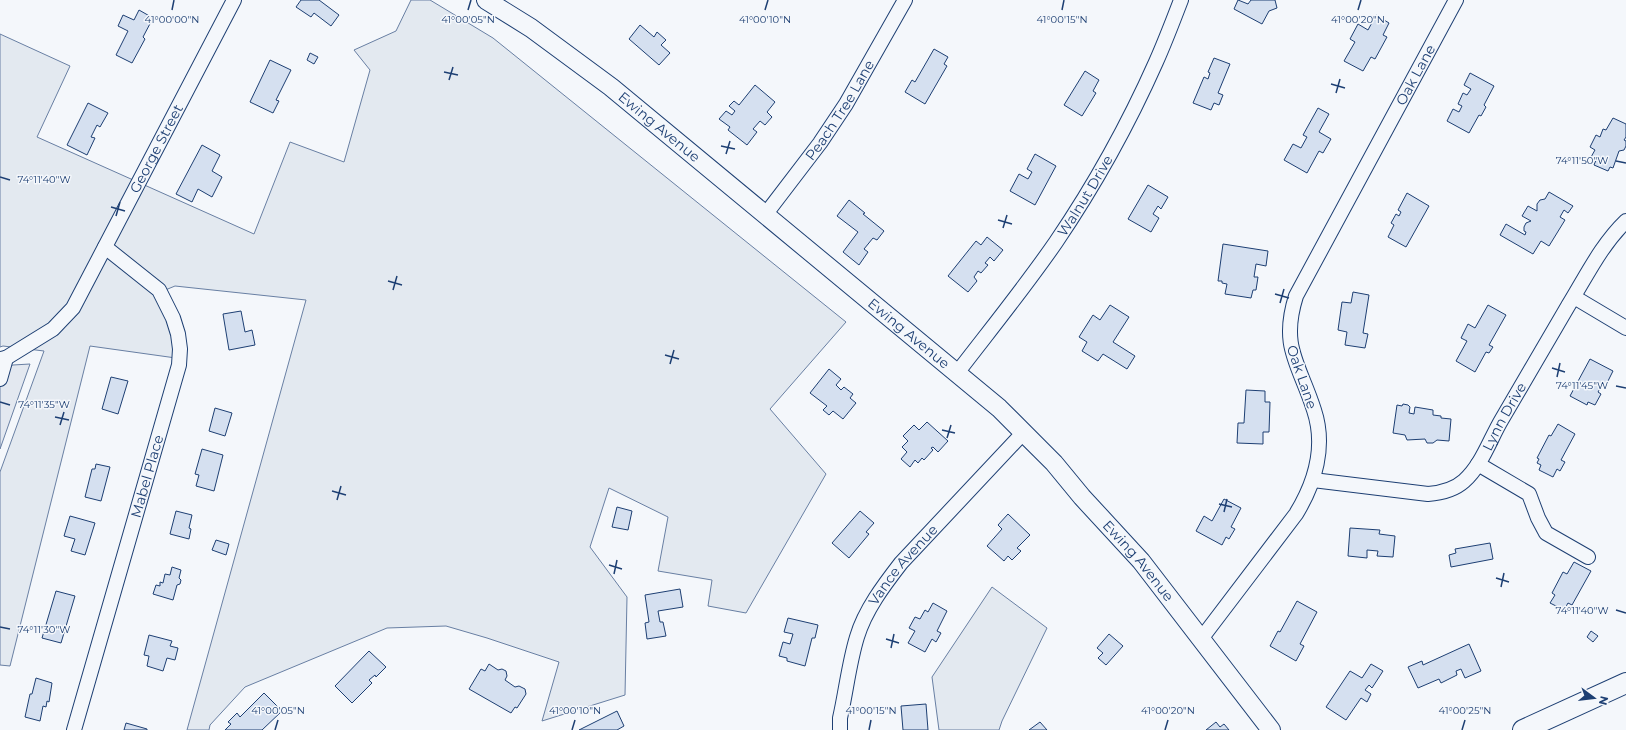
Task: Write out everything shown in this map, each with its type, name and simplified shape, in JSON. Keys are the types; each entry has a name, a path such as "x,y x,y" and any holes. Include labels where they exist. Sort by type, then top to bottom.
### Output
{"highway":[{"path":"1523,730 1626,683"}],"main road":[{"name":"Ewing Avenue","path":"486,0 530,28 598,77 999,408 1024,432 1141,561 1271,730"}],"street":[{"name":"George Street","path":"3,359 53,329 73,308 234,0"},
{"name":"Peach Tree Lane","path":"765,215 820,143 846,104 905,0"},
{"name":"Walnut Drive","path":"957,373 1032,276 1091,187 1157,61 1181,0"},
{"name":"Oak Lane","path":"1201,639 1296,514 1307,496 1313,480 1319,450 1318,429 1314,410 1291,351 1289,327 1291,312 1296,296 1456,0"},
{"name":"Lynn Drive","path":"1313,480 1428,494 1442,493 1463,482 1478,464 1603,247 1626,222"},
{"name":"Mabel Place","path":"74,730 179,364 180,349 178,334 173,318 159,290 105,247"},
{"path":"1574,297 1626,328"},
{"path":"0,379 3,359"},
{"name":"Vance Avenue","path":"840,730 840,718 857,636 870,608 884,585 901,563 1024,432"},
{"path":"1478,464 1529,494 1538,518 1546,533 1588,557"}],"shaded area":[{"path":"411,0 430,0 493,38 846,322 770,409 826,474 746,613 708,606 712,580 658,571 668,517 609,488 590,547 627,597 625,695 542,721 559,662 446,626 387,628 245,687 210,725 209,730 187,730 306,300 175,286 158,293 183,359 90,346 10,666 0,665 0,472 44,351 3,346 0,347 0,34 70,66 37,137 254,234 290,142 344,162 370,70 354,50 396,31"},
{"path":"30,364 0,449 0,369 13,365"},
{"path":"992,587 1047,628 999,730 939,730 932,677"}],"building":[{"path":"301,0 319,0 339,15 331,26 314,13 311,17 296,7"},
{"path":"1238,0 1248,4 1251,0 1275,0 1277,8 1269,11 1262,24 1234,9"},
{"path":"139,10 153,18 143,37 145,39 132,63 116,55 128,31 118,26 123,15 134,20"},
{"path":"1376,15 1389,23 1383,35 1387,37 1375,59 1371,57 1363,71 1344,61 1355,42 1350,39 1358,24 1368,30"},
{"path":"640,25 654,37 657,32 666,40 661,45 670,53 659,65 629,39"},
{"path":"934,49 948,57 944,64 947,66 925,104 905,92 912,80 915,82"},
{"path":"310,53 318,57 314,64 307,60"},
{"path":"1214,58 1230,64 1218,93 1223,95 1219,105 1214,103 1211,110 1193,103 1204,77 1208,79 1210,73 1208,72"},
{"path":"270,60 291,70 276,100 279,101 273,113 250,102"},
{"path":"1085,71 1099,80 1093,91 1096,93 1082,116 1064,105"},
{"path":"1470,73 1494,86 1484,105 1486,107 1481,116 1479,115 1469,133 1447,121 1453,109 1459,112 1462,106 1458,104 1463,93 1467,95 1471,89 1464,85"},
{"path":"755,85 775,102 767,112 772,117 765,125 760,121 753,129 757,132 747,145 728,130 730,127 719,119 726,111 732,115 735,111 729,106 734,101 739,105"},
{"path":"88,103 108,113 100,127 97,125 91,137 95,138 87,155 67,145"},
{"path":"1318,108 1329,114 1319,132 1331,139 1323,153 1319,151 1307,173 1284,160 1293,144 1301,148 1307,137 1303,135"},
{"path":"1613,118 1626,124 1626,137 1624,140 1626,141 1626,146 1624,150 1619,151 1613,168 1610,167 1608,171 1594,165 1596,160 1591,157 1595,150 1590,147 1596,135 1600,137 1603,129 1606,130"},
{"path":"202,145 220,155 212,171 222,177 212,197 198,189 192,202 176,194"},
{"path":"1035,154 1056,166 1035,205 1010,191 1019,174 1028,179 1032,172 1027,169"},
{"path":"1148,185 1168,197 1161,209 1158,206 1153,214 1159,218 1151,232 1128,219"},
{"path":"1549,192 1573,206 1568,213 1564,210 1560,217 1565,220 1549,246 1541,241 1533,254 1500,235 1506,224 1525,235 1526,232 1524,231 1524,227 1526,223 1531,221 1522,216 1528,206 1537,211 1537,204 1540,200 1545,199"},
{"path":"1407,193 1429,206 1406,247 1388,237 1394,225 1391,223 1396,214 1399,216 1401,212 1398,210"},
{"path":"849,200 884,231 877,240 873,238 864,249 868,252 859,265 843,252 858,232 837,216"},
{"path":"987,237 1003,250 994,261 990,257 985,263 988,265 981,273 978,271 974,277 977,281 968,292 948,276 976,241 981,245"},
{"path":"1223,244 1268,251 1266,266 1256,264 1254,277 1258,277 1256,290 1253,290 1251,298 1225,294 1227,284 1222,283 1222,281 1218,281"},
{"path":"1353,292 1369,295 1363,333 1368,334 1365,348 1345,345 1347,332 1338,330 1342,302 1351,303"},
{"path":"1110,305 1129,317 1113,342 1135,356 1127,369 1103,354 1098,361 1082,351 1087,342 1079,337 1093,315 1100,320"},
{"path":"1488,305 1506,315 1489,345 1493,347 1489,353 1486,352 1475,372 1456,361 1467,341 1461,338 1468,324 1475,328"},
{"path":"241,311 245,332 252,330 255,345 229,350 223,314"},
{"path":"1590,359 1613,371 1605,387 1602,385 1598,392 1601,394 1595,405 1588,402 1587,405 1570,396"},
{"path":"829,369 841,379 836,385 841,390 844,387 853,394 850,398 856,403 843,419 833,411 829,415 823,410 827,406 810,393"},
{"path":"111,377 128,381 118,414 102,409"},
{"path":"1246,390 1265,391 1265,402 1270,402 1269,432 1263,432 1263,444 1237,443 1238,423 1244,423"},
{"path":"1403,404 1410,407 1409,413 1414,414 1415,407 1433,410 1433,415 1451,419 1449,441 1437,440 1433,443 1427,443 1425,439 1407,440 1405,435 1393,433 1397,405 1402,406"},
{"path":"215,408 232,413 225,436 209,431"},
{"path":"927,422 948,441 938,452 933,447 931,448 933,450 924,460 922,458 918,463 915,460 910,467 901,459 907,452 902,447 908,441 903,436 914,425 919,430"},
{"path":"1558,424 1575,434 1561,460 1565,462 1560,471 1557,469 1553,477 1539,470 1541,465 1537,463 1539,459 1537,458 1549,435 1551,436"},
{"path":"202,449 223,455 214,491 196,486 199,475 195,474"},
{"path":"96,464 110,467 101,501 85,497 92,469 95,469"},
{"path":"1224,499 1241,508 1231,527 1235,529 1229,539 1226,537 1222,545 1196,531 1204,516 1212,521"},
{"path":"617,507 632,511 628,530 612,527"},
{"path":"176,511 192,515 189,528 191,529 189,539 170,534"},
{"path":"860,511 874,523 866,532 869,534 849,558 832,543"},
{"path":"1008,514 1030,535 1017,548 1021,551 1012,560 1008,556 1004,561 987,546 1002,529 998,525"},
{"path":"70,516 95,523 85,555 71,551 75,539 64,536"},
{"path":"1350,528 1380,530 1379,534 1395,536 1393,557 1377,556 1378,551 1367,550 1367,558 1348,556"},
{"path":"216,540 229,544 226,555 212,550"},
{"path":"1490,543 1493,559 1451,567 1449,555 1456,553 1455,549"},
{"path":"1574,562 1591,571 1572,605 1568,603 1564,610 1550,603 1555,595 1552,593 1563,572 1567,574"},
{"path":"172,567 181,570 179,578 181,580 180,584 177,585 173,600 153,594 156,585 160,586 160,582 163,583 165,574 170,575"},
{"path":"680,589 683,607 658,611 660,622 663,622 666,636 647,639 645,623 649,622 645,595"},
{"path":"56,591 75,596 61,643 42,638"},
{"path":"1297,601 1317,612 1300,644 1304,646 1296,661 1270,646 1278,631 1280,632"},
{"path":"933,603 947,611 937,631 941,633 936,642 932,639 925,652 908,643 915,631 909,628 915,617 920,619 925,610 928,612"},
{"path":"788,618 818,625 815,638 812,638 805,666 787,661 787,658 779,656 783,642 790,644 793,634 784,632"},
{"path":"1591,631 1598,636 1593,642 1587,637"},
{"path":"1109,634 1123,646 1106,665 1098,658 1103,653 1097,648"},
{"path":"149,635 172,641 170,646 178,648 175,660 167,658 163,671 147,666 149,656 144,655"},
{"path":"1469,644 1481,671 1465,678 1461,669 1456,671 1457,675 1441,683 1439,679 1418,688 1408,667 1422,661 1423,665"},
{"path":"369,651 386,667 376,677 375,675 369,680 372,683 352,703 335,686"},
{"path":"489,664 498,670 502,669 506,671 507,676 505,680 515,687 519,686 525,689 526,694 517,708 515,707 511,713 469,689 481,669 485,671"},
{"path":"1371,664 1383,671 1372,688 1369,685 1365,690 1371,694 1367,702 1361,698 1346,720 1326,707 1350,671 1362,678"},
{"path":"36,678 52,683 49,702 47,701 46,707 43,706 40,721 25,717 30,694 32,694"},
{"path":"264,693 282,711 262,730 225,730 231,724 228,722 237,713 240,717"},
{"path":"926,704 928,730 903,730 901,706"},
{"path":"617,711 624,726 617,730 579,730"},
{"path":"1040,722 1047,730 1029,730"},
{"path":"1216,722 1220,727 1224,724 1229,730 1206,730"},
{"path":"126,723 147,729 147,730 124,730"}]}
